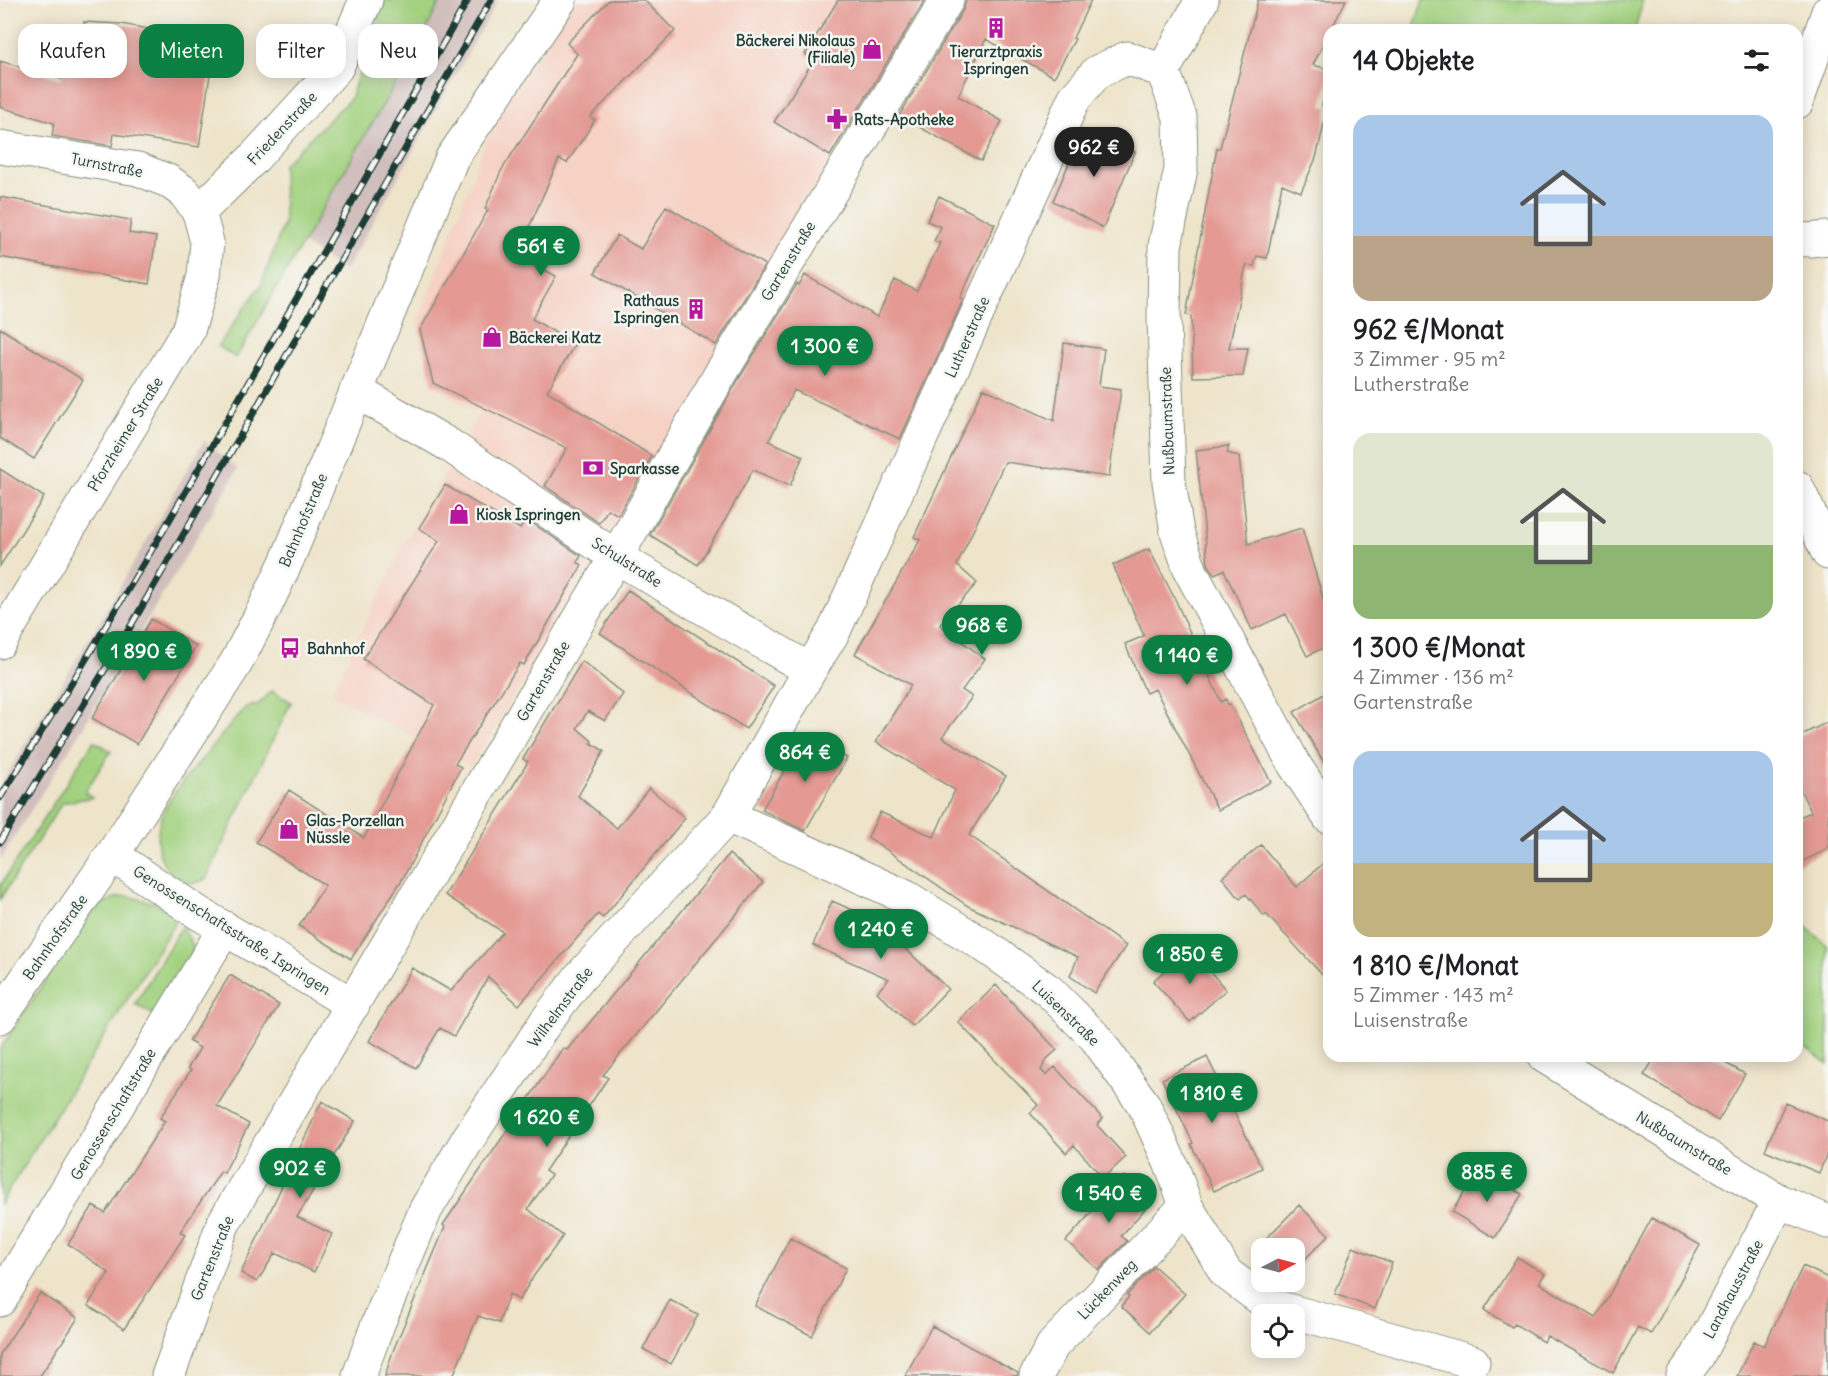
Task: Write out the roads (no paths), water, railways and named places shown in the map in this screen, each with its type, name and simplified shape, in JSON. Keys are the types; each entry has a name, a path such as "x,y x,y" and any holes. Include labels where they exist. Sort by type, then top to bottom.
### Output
{"street":[{"name":"Friedenstraße","path":"199,212 252,160 337,68 366,0"},
{"name":"Bahnhofstraße","path":"0,1017 112,855 236,663 288,558 452,158 560,0"},
{"name":"Gartenstraße","path":"168,1376 223,1224 616,557 721,373 947,0"},
{"path":"1163,71 1202,0"},
{"path":"1803,85 1828,12"},
{"name":"Lutherstraße","path":"810,670 834,631 1074,99 1097,72 1127,58 1163,71"},
{"name":"Nußbaumstraße","path":"1163,71 1180,117 1181,169 1166,246 1164,318 1169,482 1177,532 1191,572 1294,764 1323,808"},
{"name":"Turnstraße","path":"0,147 138,169 168,180 184,192 199,212"},
{"name":"Pforzheimer Straße","path":"0,642 188,331 204,276 207,242 199,212"},
{"path":"1803,239 1828,238"},
{"name":"Schulstraße","path":"356,391 449,446 616,557 810,670"},
{"path":"1803,500 1828,553"},
{"name":"Wilhelmstraße","path":"358,1376 426,1209 468,1139 547,1020 579,978 728,816 810,670"},
{"name":"Luisenstraße","path":"728,816 906,897 986,945 1049,991 1096,1038 1144,1105 1173,1169 1186,1206 1226,1273 1269,1305 1473,1362"},
{"name":"Genossenschaftsstraße, Ispringen","path":"112,855 197,912 353,1005"},
{"name":"Genossenschaftstraße","path":"0,1300 225,928"},
{"name":"Nußbaumstraße","path":"1554,1062 1779,1201 1828,1222"},
{"name":"Landhausstraße","path":"1683,1376 1696,1357 1779,1201"},
{"name":"Lückenweg","path":"1036,1376 1053,1345 1186,1206"}],"railway":[{"path":"0,798 163,531 468,0"},
{"path":"0,842 121,643 491,0"}],"place":[{"name":"Tierarztpraxis Ispringen","path":"996,28"},
{"name":"Bäckerei Nikolaus (Filiale)","path":"872,49"},
{"name":"Rats-Apotheke","path":"837,119"},
{"name":"Rathaus Ispringen","path":"696,309"},
{"name":"Bäckerei Katz","path":"492,337"},
{"name":"Sparkasse","path":"593,468"},
{"name":"Kiosk Ispringen","path":"459,514"},
{"name":"Bahnhof","path":"290,648"},
{"name":"Glas-Porzellan Nüssle","path":"289,829"}]}
